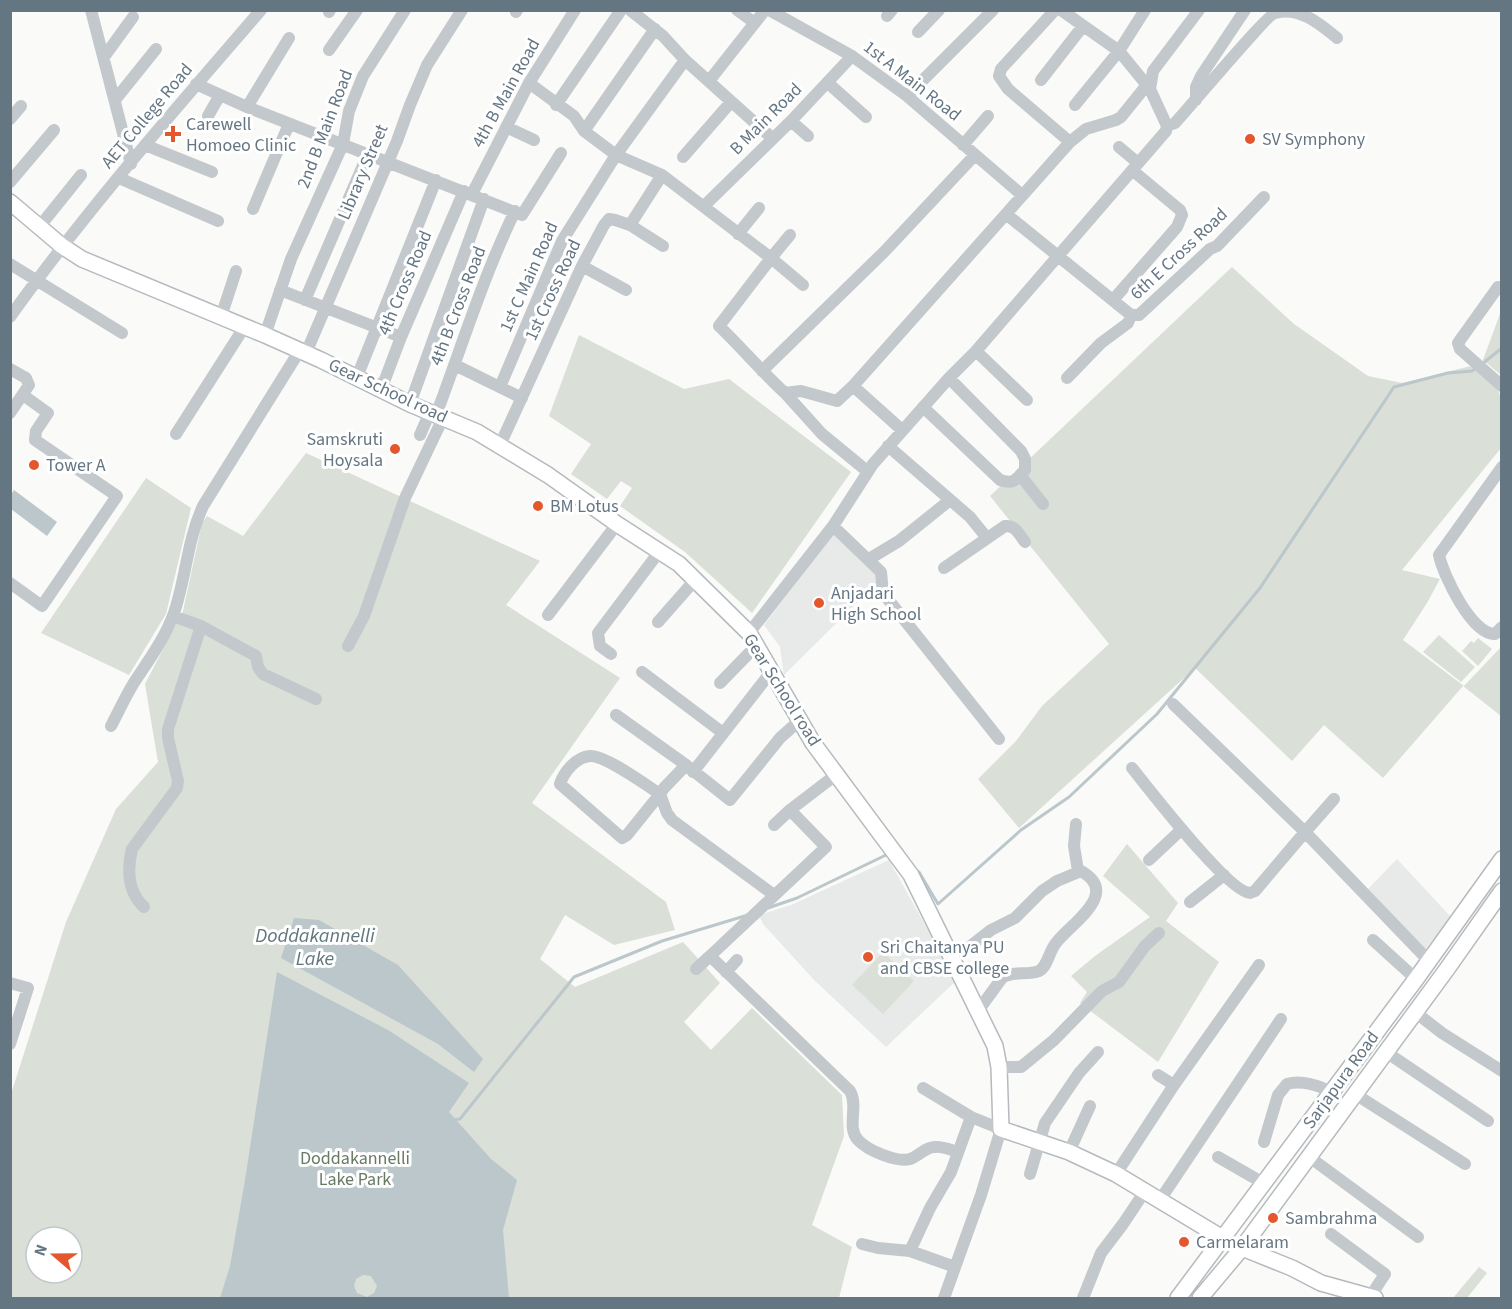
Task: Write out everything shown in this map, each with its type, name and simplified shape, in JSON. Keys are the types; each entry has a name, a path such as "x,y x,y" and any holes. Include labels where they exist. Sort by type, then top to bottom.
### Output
{"main road":[{"name":"Gear School road","path":"10,202 81,259 303,351 500,445 558,490 679,564 753,640 813,743 902,863 954,959 995,1046 999,1067 1001,1129"},
{"name":"Sarjapura Road","path":"1178,1299 1416,979 1502,859"},
{"name":"Sarjapura Road","path":"1200,1299 1242,1248 1502,891"},
{"path":"1001,1129 1069,1152 1116,1174 1224,1239"},
{"path":"1242,1248 1292,1268 1321,1283 1373,1298"}],"street":[{"path":"92,10 131,164"},
{"name":"AET College Road","path":"12,323 37,281 62,246 196,84 261,10"},
{"path":"329,50 357,10"},
{"name":"2nd B Main Road","path":"265,335 291,259 343,144 349,111 363,76 405,10"},
{"name":"Library Street","path":"111,726 134,683 152,658 173,615 181,591 195,524 203,506 303,351 325,307 388,162 427,65 462,10"},
{"name":"4th B Main Road","path":"473,195 529,83 575,10"},
{"path":"556,105 621,10"},
{"path":"630,10 655,29 772,138"},
{"path":"737,10 755,23"},
{"path":"709,81 767,10"},
{"name":"1st A Main Road","path":"767,10 852,56 907,96 1022,195"},
{"path":"918,32 939,10"},
{"path":"907,96 993,10"},
{"path":"1054,10 1001,69 999,76 1008,89 1070,142"},
{"path":"720,683 833,526 867,471 949,378 976,351 1166,131 1167,126 1148,87 1119,51 1061,10"},
{"path":"786,393 801,391 837,401 853,386 1070,142 1086,129 1116,120 1148,87 1154,70 1198,10"},
{"path":"1196,100 1196,87 1201,76 1245,10"},
{"path":"1075,105 1119,51 1140,12"},
{"path":"1167,126 1175,123 1270,15 1276,12 1299,14 1316,20 1337,38"},
{"path":"104,57 133,17"},
{"path":"1041,80 1083,26"},
{"path":"584,131 655,29"},
{"path":"247,107 289,38"},
{"path":"116,100 156,49"},
{"name":"B Main Road","path":"704,206 791,121 852,56"},
{"name":"1st C Main Road","path":"500,387 562,241 616,155 686,60"},
{"path":"529,83 574,116 584,131 616,155 662,175 803,285"},
{"path":"828,83 866,117"},
{"path":"196,84 247,107 515,211"},
{"path":"208,116 220,95"},
{"path":"683,157 731,102"},
{"path":"10,119 21,106"},
{"path":"963,144 988,116"},
{"path":"791,121 808,136"},
{"path":"253,209 289,123"},
{"path":"506,127 534,140"},
{"path":"10,182 54,130"},
{"path":"145,145 212,172"},
{"path":"1113,300 1177,226 1182,215 1180,210 1119,147"},
{"name":"4th B Cross Road","path":"436,415 472,314 515,211 522,215 561,153"},
{"path":"305,300 368,154"},
{"path":"762,371 884,252 975,155"},
{"path":"40,226 81,175"},
{"path":"662,175 630,225 663,246"},
{"path":"119,178 218,221"},
{"path":"357,377 436,180"},
{"path":"410,404 473,195"},
{"name":"4th Cross Road","path":"381,390 401,337 473,195"},
{"name":"6th E Cross Road","path":"1006,214 1131,315 1139,315 1210,249 1217,246 1263,197"},
{"path":"738,234 759,208"},
{"name":"1st Cross Road","path":"500,445 582,266 604,225 609,219 630,225"},
{"path":"790,235 719,326 786,393 822,434 867,471"},
{"path":"10,264 122,333"},
{"path":"582,266 627,290"},
{"path":"221,317 236,271"},
{"path":"1497,381 1458,347 1458,340 1498,287"},
{"path":"280,290 401,337"},
{"path":"1067,378 1101,343 1128,323 1131,315"},
{"path":"176,434 245,326"},
{"path":"976,351 1027,400"},
{"path":"455,365 522,398"},
{"path":"10,369 26,378 29,385 10,413"},
{"path":"923,407 996,478 1009,483 1025,470 1021,451 949,378"},
{"path":"853,386 902,430"},
{"path":"10,583 42,606 117,496 35,440 36,431 48,413 23,395"},
{"path":"420,435 436,415"},
{"path":"348,646 364,616 436,415"},
{"path":"888,446 970,517 987,538"},
{"path":"1502,467 1439,555 1442,568 1471,620 1490,634 1495,634 1502,627"},
{"path":"1020,475 1043,504"},
{"path":"869,559 898,541 951,500"},
{"path":"548,615 617,524"},
{"path":"944,568 1008,525 1016,530 1025,542"},
{"path":"833,526 881,572 883,593 999,739"},
{"path":"611,654 600,646 598,633 659,552"},
{"path":"658,622 696,580"},
{"path":"173,615 201,626 256,656 258,667 263,674 316,699"},
{"path":"144,907 133,892 129,861 132,849 177,788 168,729 201,626"},
{"path":"642,672 723,732"},
{"path":"771,672 723,732 689,768 664,788 660,794 627,835 622,838 560,784 568,770 578,761 590,756 610,763 660,794 672,820 774,895"},
{"path":"1173,704 1305,832 1429,961"},
{"path":"616,715 730,800 780,738 800,720"},
{"path":"1132,768 1182,829 1224,874 1241,890 1251,893 1258,888 1334,799"},
{"path":"774,825 837,774"},
{"path":"696,969 826,847 790,810"},
{"path":"1076,824 1074,846 1078,871"},
{"path":"1149,860 1182,829"},
{"path":"954,959 991,930 1015,918 1042,891 1057,881 1078,871 1084,872 1096,888 1095,901 1054,944 1043,966 1039,970 1008,974 1002,978 978,1011"},
{"path":"1191,902 1224,874"},
{"path":"999,1067 1014,1068 1026,1064 1079,1016 1102,991 1119,982 1145,946 1159,933"},
{"path":"1373,940 1416,979"},
{"path":"710,956 850,1090 854,1097 855,1107 853,1130 858,1140 884,1156 901,1160 909,1160 927,1148 936,1146 958,1152"},
{"path":"726,972 737,960"},
{"path":"1116,1174 1174,1085 1258,965"},
{"path":"10,983 28,988 10,1044"},
{"path":"1415,1012 1502,1071"},
{"path":"1160,1200 1281,1018"},
{"path":"1030,1174 1045,1123 1079,1073 1098,1052"},
{"path":"1386,1052 1488,1121"},
{"path":"1158,1075 1174,1085"},
{"path":"1264,1142 1278,1095 1287,1084 1300,1082 1323,1087 1332,1093"},
{"path":"922,1088 971,1116 1001,1129 981,1196 944,1299"},
{"path":"1355,1094 1465,1164"},
{"path":"1069,1152 1090,1106"},
{"path":"910,1251 930,1208 951,1172 971,1116"},
{"path":"1308,1156 1418,1237"},
{"path":"1218,1157 1264,1184"},
{"path":"1083,1299 1101,1253 1145,1191"},
{"path":"1331,1234 1385,1274 1373,1298"},
{"path":"862,1244 910,1251 955,1267"}],"shaded area":[{"name":"Anjadari High School","path":"833,534 879,575 879,581 784,675 780,647 764,625"},
{"path":"1397,859 1451,917 1423,952 1365,892"},
{"name":"Sri Chaitanya PU and CBSE college","path":"889,860 956,981 886,1047 815,981 763,924 759,915 791,905"}],"green space":[{"path":"1232,267 1294,324 1368,376 1402,383 1471,366 1498,389 1501,400 1501,448 1402,570 1440,579 1403,640 1464,686 1501,647 1501,716 1463,686 1383,778 1324,725 1292,761 1195,668 1019,828 978,779 1016,741 1042,706 1109,644 990,496"},
{"path":"1501,311 1501,375 1483,360"},
{"path":"579,335 684,389 729,379 851,472 752,613 685,552 620,506 632,488 621,481 607,499 571,474 591,444 549,416"},
{"name":"Doddakannelli Lake Park","path":"306,453 540,561 506,605 620,678 532,803 666,902 675,930 614,945 565,915 540,959 575,987 683,942 720,983 684,1022 711,1050 752,1008 842,1095 844,1136 812,1225 852,1247 839,1298 11,1298 11,1094 66,922 116,809 158,762 145,684 183,611 202,523 207,516 243,536"},
{"path":"146,478 191,508 166,614 129,675 41,633"},
{"path":"1439,635 1475,667 1461,682 1423,652"},
{"path":"1478,638 1492,649 1478,666 1462,651 1471,641 1474,643"},
{"path":"1127,844 1178,903 1166,921 1219,962 1158,1062 1080,1003 1087,992 1071,976 1150,917 1103,876"},
{"path":"883,952 914,981 883,1014 852,985"},
{"path":"1479,1267 1487,1273 1467,1298 1453,1298"}],"water":[{"path":"14,490 57,522 47,536 11,509 11,495"},
{"name":"Doddakannelli Lake","path":"294,918 319,920 398,965 483,1059 474,1072 438,1044 281,958"},
{"name":"Doddakannelli Lake","path":"277,972 388,1030 469,1083 449,1112 491,1159 517,1180 503,1230 509,1298 220,1298 230,1266","holes":["363,1275 371,1276 377,1286 374,1293 367,1297 357,1293 354,1286 356,1279"]}],"waterway":[{"path":"1482,364 1502,348"},
{"path":"915,870 919,872 938,904 1021,830 1069,797 1157,714 1260,588 1394,387 1448,373 1472,371 1476,368"},
{"path":"768,908 797,898 886,855 890,857"},
{"path":"452,1120 460,1119 574,977 662,941 748,915"}],"place":[{"name":"Carewell Homoeo Clinic","path":"173,134"},
{"name":"SV Symphony","path":"1250,139"},
{"name":"Samskruti Hoysala","path":"395,449"},
{"name":"Tower A","path":"34,465"},
{"name":"BM Lotus","path":"538,506"},
{"name":"Anjadari High School","path":"819,603"},
{"name":"Sri Chaitanya PU and CBSE college","path":"868,957"},
{"name":"Sambrahma","path":"1273,1218"},
{"name":"Carmelaram","path":"1184,1242"}]}
